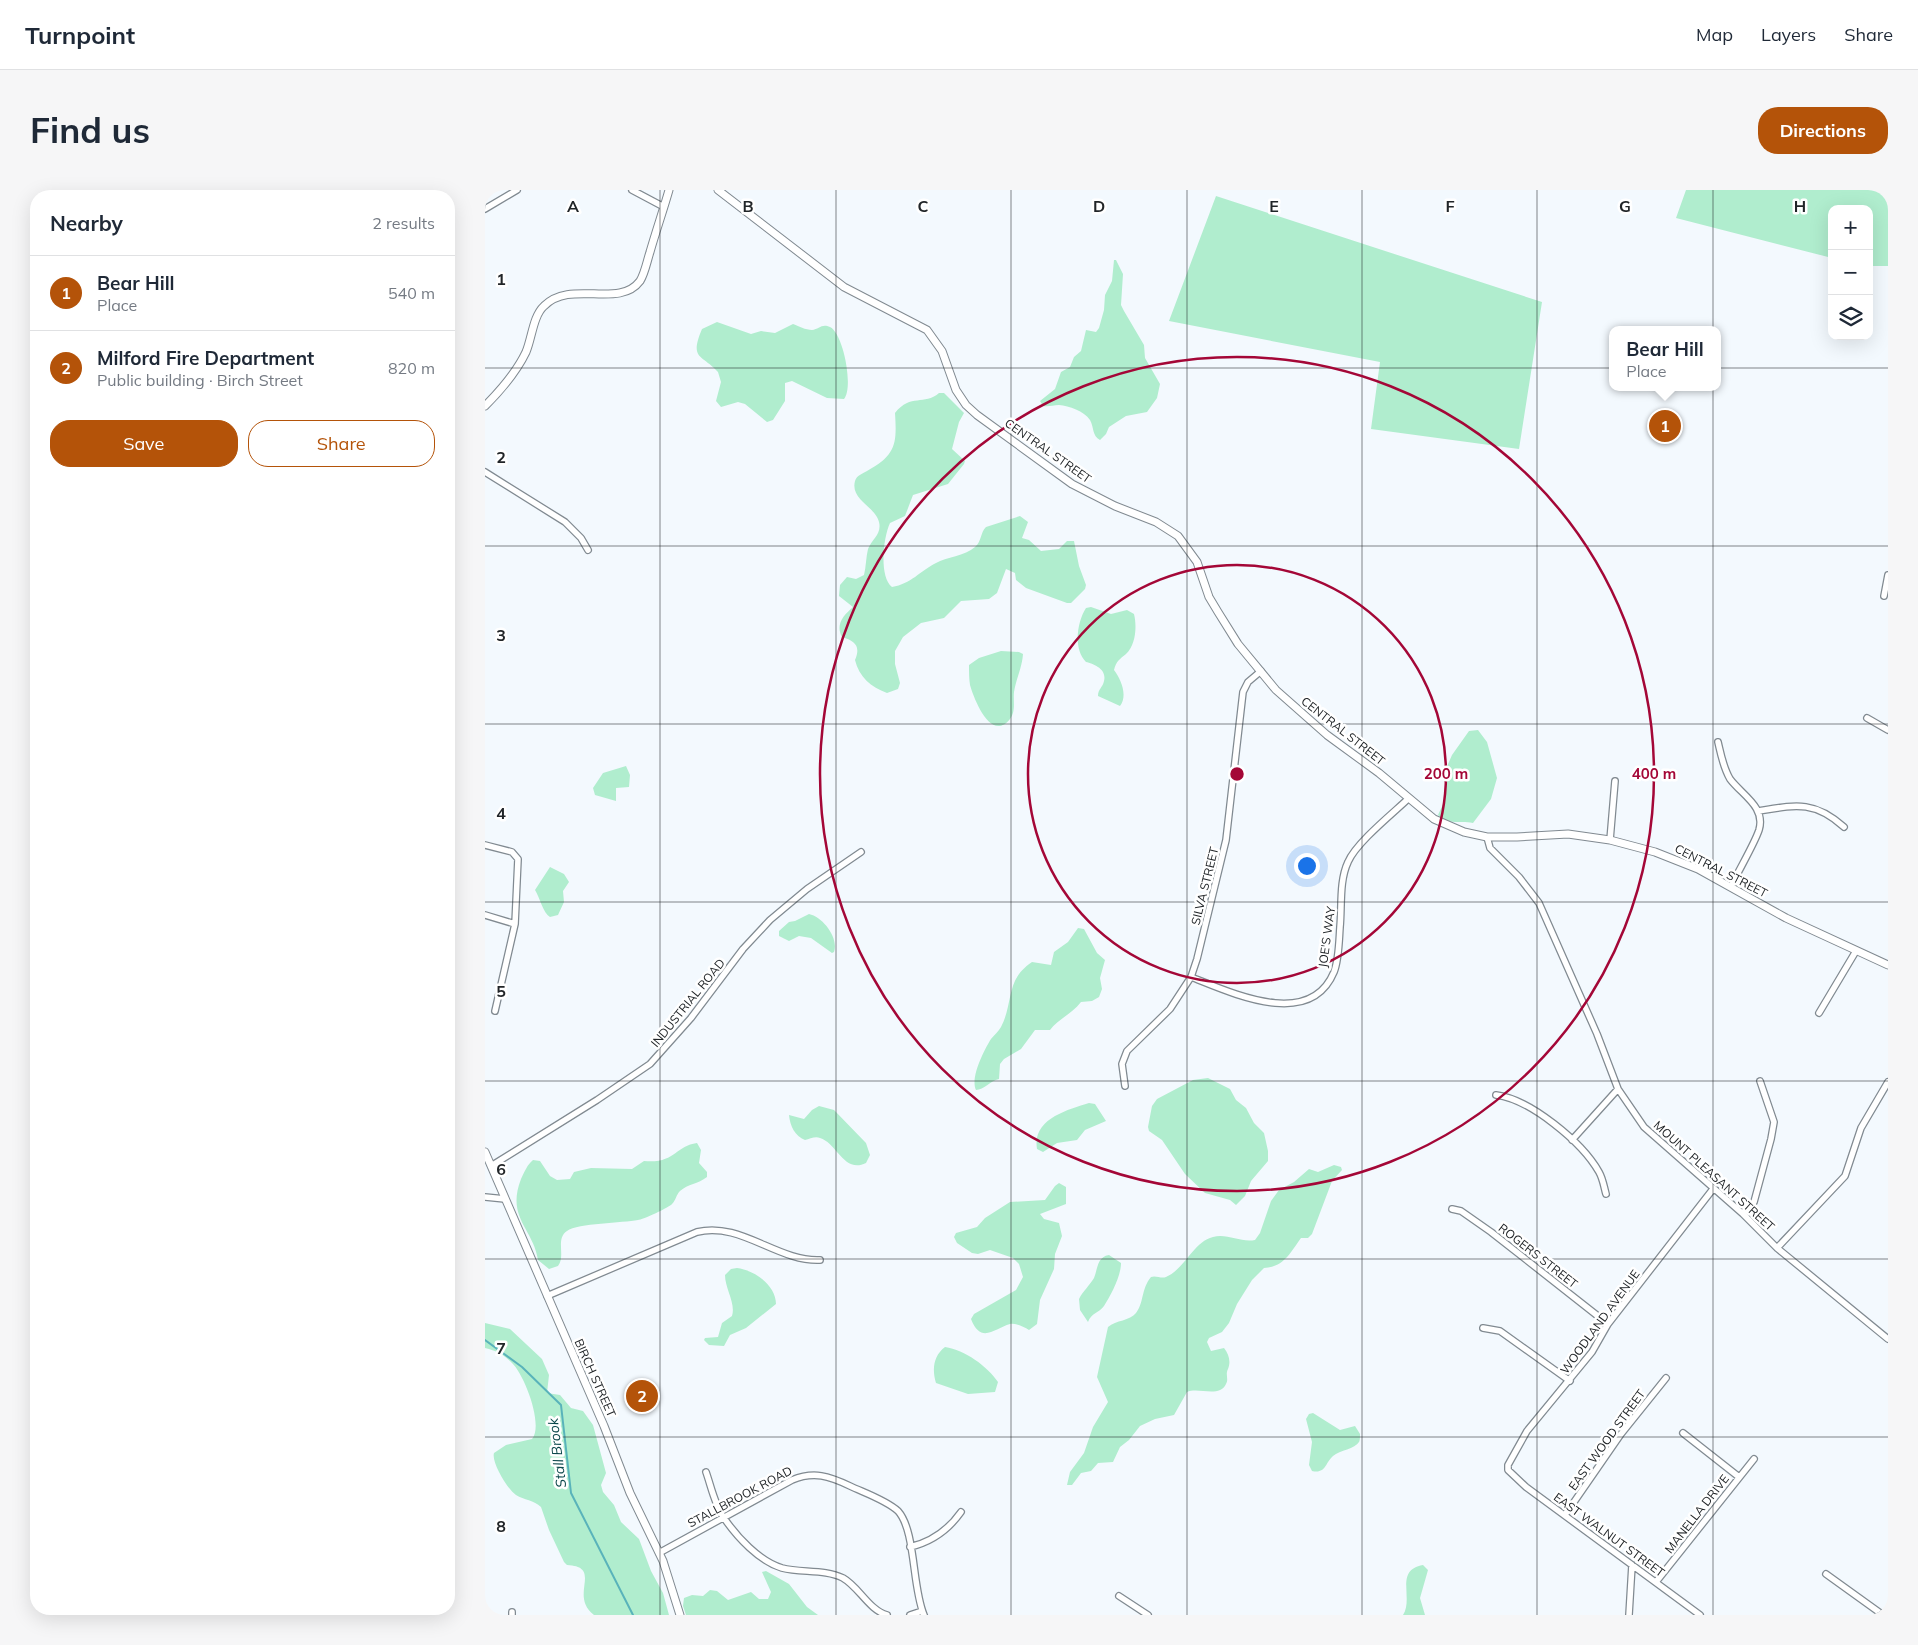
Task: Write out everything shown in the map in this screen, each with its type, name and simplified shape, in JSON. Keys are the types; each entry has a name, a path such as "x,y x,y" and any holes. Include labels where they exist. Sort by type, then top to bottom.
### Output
{"street":[{"path":"485,209 517,190"},
{"path":"631,190 664,206"},
{"path":"485,406 498,393 520,362 531,340 537,316 542,307 555,297 570,293 622,293 640,280 669,190"},
{"name":"CENTRAL STREET","path":"718,190 844,287 927,330 941,351 956,390 966,405 977,415 1072,484 1115,506 1156,522 1178,536 1197,562 1209,597 1238,644 1276,690 1327,735 1379,773 1434,819 1450,827 1487,837 1517,838 1568,834 1610,840 1677,859 1786,918 1888,965"},
{"path":"485,472 565,522 581,538 588,550"},
{"path":"1884,596 1888,575"},
{"name":"SILVA STREET","path":"1125,1086 1122,1064 1127,1051 1170,1009 1191,977 1222,864 1243,692 1248,682 1261,671"},
{"path":"1867,718 1888,730"},
{"path":"1718,742 1723,764 1731,779 1759,812 1759,831 1731,887"},
{"path":"1610,840 1615,781"},
{"name":"JOE'S WAY","path":"1191,977 1229,992 1281,1004 1304,1002 1316,995 1326,985 1336,962 1344,878 1349,860 1408,799"},
{"path":"1759,812 1794,805 1809,806 1833,817 1843,827"},
{"name":"MOUNT PLEASANT STREET","path":"1487,837 1490,848 1532,891 1539,903 1597,1034 1618,1089 1644,1127 1743,1214 1777,1248 1888,1339"},
{"path":"485,845 512,852 518,859 515,924 495,1011"},
{"name":"INDUSTRIAL ROAD","path":"491,1166 597,1100 650,1064 691,1018 756,934 807,889 861,852"},
{"path":"485,915 515,924"},
{"path":"1819,1014 1856,951"},
{"path":"1743,1214 1754,1202 1774,1122 1760,1082"},
{"path":"1777,1248 1845,1176 1861,1128 1888,1082"},
{"path":"1572,1140 1618,1089"},
{"path":"1496,1095 1507,1096 1529,1107 1572,1140 1600,1173 1606,1194"},
{"name":"BIRCH STREET","path":"485,1152 604,1426 630,1493 659,1553 680,1615"},
{"name":"WOODLAND AVENUE","path":"1508,1468 1513,1453 1527,1431 1592,1352 1608,1324 1713,1189"},
{"path":"485,1198 505,1198"},
{"name":"ROGERS STREET","path":"1452,1209 1461,1211 1491,1232 1608,1324"},
{"path":"547,1296 697,1232 711,1229 729,1233 802,1259 821,1260"},
{"path":"1483,1328 1501,1331 1570,1380"},
{"name":"EAST WOOD STREET","path":"1565,1515 1621,1434 1666,1378"},
{"path":"1683,1433 1739,1477"},
{"name":"MANELLA DRIVE","path":"1656,1582 1754,1459"},
{"name":"EAST WALNUT STREET","path":"1508,1468 1526,1486 1700,1615"},
{"path":"706,1472 723,1517 753,1550 769,1562 782,1568 841,1577 853,1585 876,1609 887,1615"},
{"name":"STALLBROOK ROAD","path":"659,1553 792,1480 802,1476 820,1474 861,1491 898,1512 910,1547 923,1613"},
{"path":"910,1547 922,1544 947,1528 961,1512"},
{"path":"1629,1615 1632,1565"},
{"path":"1827,1574 1883,1615"},
{"path":"1119,1596 1147,1615"},
{"path":"910,1615 923,1613"}],"green space":[{"path":"1686,190 1888,190 1888,266 1873,266 1873,205 1828,205 1828,257 1676,218"},
{"path":"1216,196 1542,302 1519,449 1371,429 1380,362 1169,321"},
{"path":"1114,260 1116,260 1123,274 1121,305 1144,345 1145,358 1160,384 1157,398 1147,412 1126,416 1109,427 1106,434 1100,440 1094,434 1090,420 1084,414 1059,405 1043,406 1040,401 1055,389 1061,372 1070,367 1074,357 1081,351 1086,330 1096,332 1099,328 1104,310 1105,295 1112,281"},
{"path":"717,322 751,334 761,331 775,333 793,324 810,330 823,326 830,327 835,331 839,339 846,361 848,384 844,399 827,398 792,381 785,383 785,401 773,420 767,422 745,404 738,402 721,407 716,401 721,382 718,372 702,359 697,351 698,339 702,329"},
{"path":"939,393 944,393 964,413 959,422 952,449 965,461 948,484 913,495 905,516 890,523 883,557 885,575 888,582 892,587 905,583 940,561 971,550 977,545 986,527 1020,516 1028,522 1022,538 1029,540 1041,551 1059,549 1067,541 1074,541 1079,566 1086,585 1085,589 1071,603 1067,603 1026,588 1016,580 1015,573 1006,569 997,593 989,599 961,601 944,618 921,623 903,637 895,651 895,664 900,683 898,689 887,693 867,681 859,671 855,660 857,655 856,645 842,637 839,628 841,620 853,607 839,596 840,585 847,577 856,579 864,575 868,549 880,526 877,516 856,493 854,488 855,481 858,476 884,460 893,448 896,433 895,413 907,403 928,399"},
{"path":"1091,607 1111,614 1127,610 1134,614 1134,641 1129,650 1117,662 1114,670 1121,683 1123,693 1120,706 1098,696 1103,685 1104,673 1096,666 1086,662 1079,650 1078,635 1080,621 1086,608"},
{"path":"1001,651 1023,654 1014,692 1012,716 1003,725 996,726 984,716 975,700 970,685 969,665 979,658"},
{"path":"1478,730 1487,742 1497,778 1491,799 1473,823 1446,820 1438,815 1445,800 1445,771 1452,755 1469,731"},
{"path":"626,766 630,775 629,787 616,788 616,801 595,795 593,788 603,773"},
{"path":"550,867 564,874 569,882 563,891 564,902 558,915 550,917 543,909 535,890"},
{"path":"809,914 820,919 829,929 834,941 834,952 832,953 811,938 799,936 789,941 779,936 779,931 789,922"},
{"path":"1078,928 1084,929 1097,953 1105,960 1100,978 1102,989 1099,997 1092,1001 1081,1002 1050,1030 1035,1030 1021,1049 1004,1059 1000,1064 999,1079 982,1089 976,1090 976,1071 991,1039 1001,1027 1005,1018 1011,992 1018,976 1032,962 1051,965 1054,952 1068,942"},
{"path":"1208,1078 1230,1089 1236,1100 1246,1108 1254,1123 1264,1133 1268,1151 1268,1161 1251,1181 1245,1196 1236,1205 1230,1200 1205,1193 1185,1174 1162,1140 1149,1131 1148,1127 1152,1106 1157,1099 1193,1080"},
{"path":"1089,1103 1095,1104 1106,1121 1085,1130 1077,1140 1057,1143 1043,1152 1037,1149 1037,1139 1045,1123 1053,1117"},
{"path":"819,1106 834,1110 866,1143 870,1155 866,1163 852,1164 846,1161 826,1141 816,1137 805,1140 796,1133 792,1127 789,1115 804,1119 812,1110"},
{"path":"697,1143 701,1150 699,1163 707,1172 707,1177 680,1191 670,1206 641,1219 573,1228 563,1234 561,1257 558,1266 549,1269 538,1260 531,1239 518,1213 517,1204 517,1192 521,1179 533,1160 540,1161 550,1176 557,1180 570,1179 574,1172 591,1168 632,1169 644,1161 662,1160"},
{"path":"1334,1165 1341,1167 1342,1170 1332,1181 1312,1234 1308,1238 1301,1238 1282,1262 1264,1268 1252,1280 1237,1304 1229,1323 1222,1332 1209,1338 1207,1342 1211,1351 1224,1348 1228,1355 1227,1380 1223,1388 1214,1391 1187,1392 1174,1415 1155,1419 1140,1426 1129,1440 1120,1447 1113,1462 1098,1463 1091,1471 1081,1473 1072,1485 1067,1485 1070,1472 1084,1453 1093,1427 1108,1402 1097,1377 1108,1327 1130,1318 1136,1313 1151,1277 1166,1277 1173,1273 1200,1244 1213,1237 1223,1236 1250,1241 1255,1240 1260,1233 1271,1201 1279,1190 1294,1182 1309,1169 1318,1172"},
{"path":"1059,1183 1066,1187 1066,1204 1040,1214 1044,1219 1059,1223 1062,1236 1055,1254 1054,1269 1040,1300 1037,1324 1029,1330 1010,1324 989,1333 979,1331 971,1319 974,1314 1016,1290 1023,1277 1019,1264 1013,1258 990,1250 978,1254 972,1253 957,1243 954,1237 956,1233 977,1227 985,1218 1010,1202 1045,1200"},
{"path":"1109,1255 1121,1263 1119,1274 1104,1306 1088,1322 1080,1310 1079,1299 1094,1278 1102,1258"},
{"path":"737,1268 757,1275 763,1280 772,1291 776,1304 746,1328 730,1335 724,1346 709,1345 704,1340 705,1338 718,1337 722,1323 732,1316 733,1306 725,1275 731,1269"},
{"path":"485,1323 510,1329 542,1359 549,1375 547,1393 560,1395 571,1408 583,1411 593,1425 606,1473 601,1485 603,1492 614,1505 621,1522 639,1539 651,1571 663,1593 669,1615 594,1615 587,1607 584,1599 585,1576 583,1571 564,1562 541,1507 516,1495 505,1482 495,1463 494,1453 506,1445 532,1439 536,1423 527,1388 517,1369 503,1355 485,1348"},
{"path":"945,1347 968,1355 988,1370 998,1382 995,1392 968,1394 936,1383 934,1373 936,1359"},
{"path":"1313,1413 1340,1430 1355,1426 1360,1434 1360,1441 1357,1444 1333,1456 1323,1469 1317,1472 1312,1471 1309,1465 1312,1442 1306,1419 1309,1414"},
{"path":"1423,1565 1428,1570 1420,1598 1425,1615 1403,1615 1407,1601 1406,1586 1409,1573 1414,1568"},
{"path":"766,1571 789,1584 807,1607 818,1615 686,1615 683,1606 684,1598 692,1595 703,1596 710,1590 717,1591 728,1600 751,1592 759,1599 768,1599 771,1592 762,1572"}],"waterway":[{"name":"Stall Brook","path":"485,1340 522,1367 561,1405 571,1493 633,1615"}],"place":[{"name":"Bear Hill","path":"1665,426"},
{"name":"Milford Fire Department","path":"642,1396"}]}
